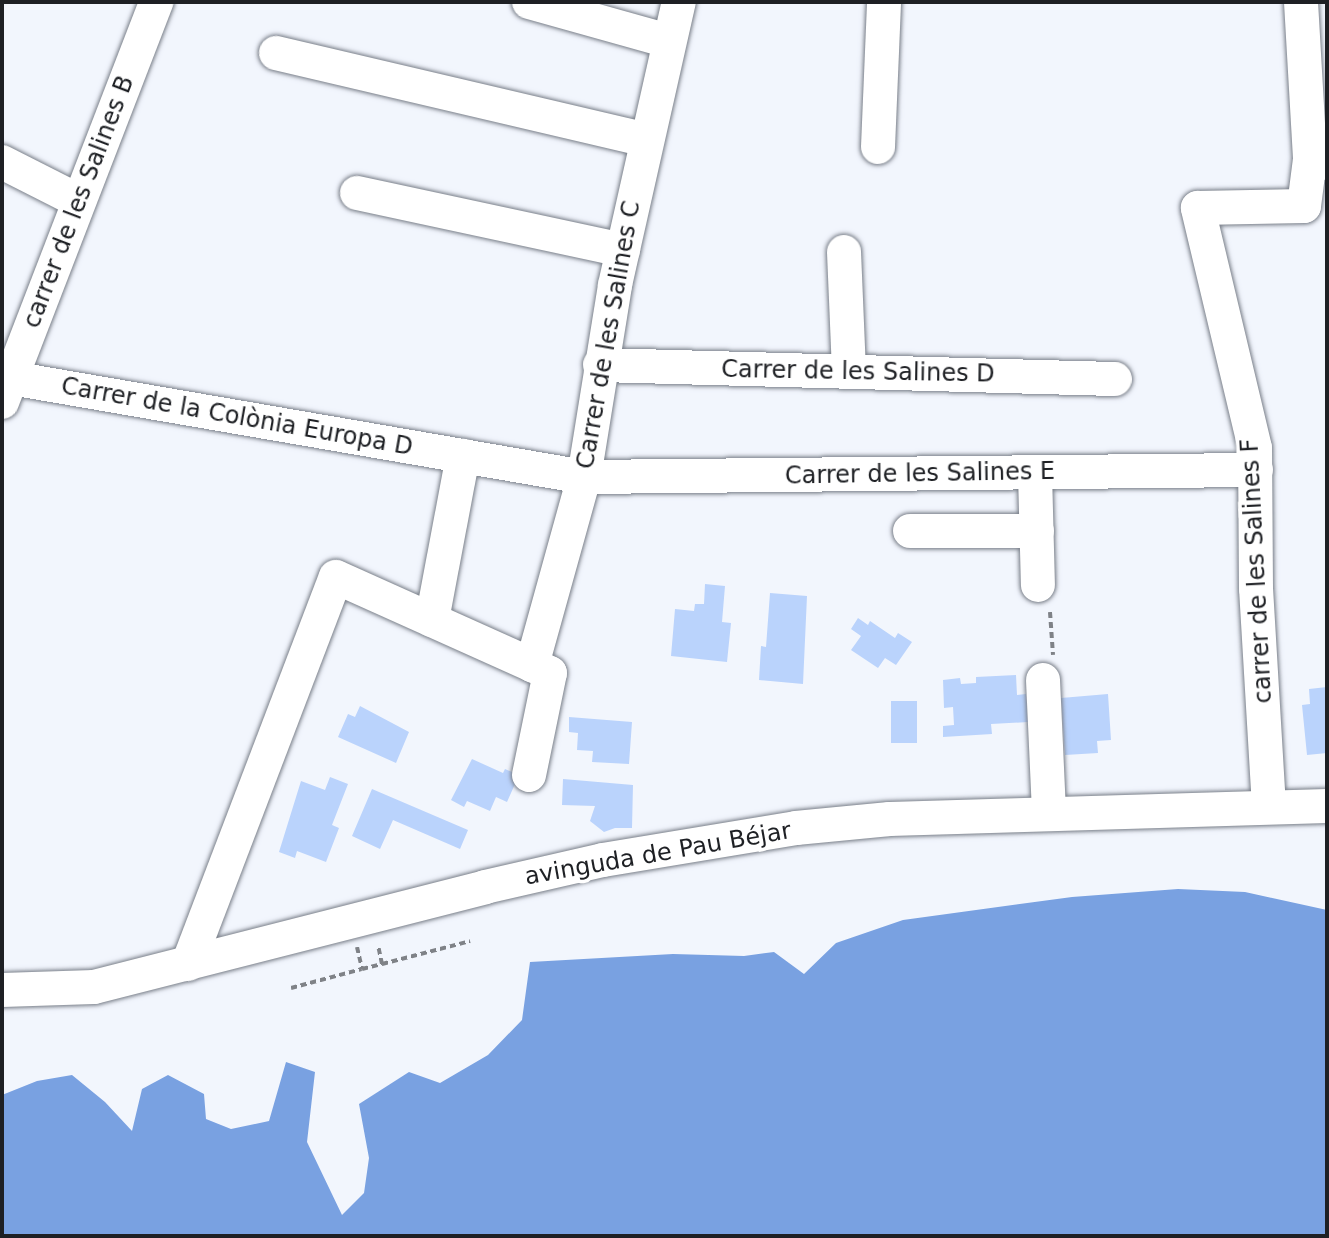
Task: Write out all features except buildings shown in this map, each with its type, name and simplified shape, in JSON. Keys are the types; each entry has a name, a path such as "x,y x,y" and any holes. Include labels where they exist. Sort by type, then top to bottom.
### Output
{"street":[{"name":"carrer de les Salines B","path":"6,390 156,2"},
{"path":"529,2 669,41"},
{"name":"Carrer de les Salines C","path":"532,665 584,477 600,365 623,250 679,2"},
{"path":"878,147 884,2"},
{"path":"1301,2 1316,87 1318,161"},
{"path":"276,53 647,140"},
{"name":"carrer de les Salines F","path":"1269,807 1256,589 1255,448 1198,208 1304,206 1318,161"},
{"path":"2,162 79,201"},
{"path":"357,193 623,250"},
{"path":"844,252 849,372"},
{"name":"Carrer de les Salines D","path":"600,365 1115,379"},
{"name":"Carrer de la Colònia Europa D","path":"6,390 463,456 584,477"},
{"path":"432,620 463,456"},
{"name":"Carrer de les Salines E","path":"584,477 1256,470"},
{"path":"1035,473 1038,585"},
{"path":"910,531 1037,531"},
{"path":"188,964 336,577 550,673 529,775"},
{"path":"1043,680 1049,812"},
{"name":"avinguda de Pau Béjar","path":"2,990 94,987 485,887 721,839 890,819 1327,806"}],"path":[{"path":"1038,585 1048,584 1055,679 1043,680"},
{"path":"382,964 470,941"},
{"path":"291,988 362,969"}],"water":[{"path":"1178,889 1245,892 1327,910 1327,1236 2,1236 2,1095 37,1081 72,1075 105,1102 132,1131 142,1089 168,1075 204,1094 206,1119 231,1129 269,1121 286,1062 315,1072 307,1142 342,1215 364,1193 369,1158 359,1104 409,1072 440,1083 488,1055 522,1020 530,962 673,954 744,956 774,952 804,974 836,943 903,920 1072,897"}]}
